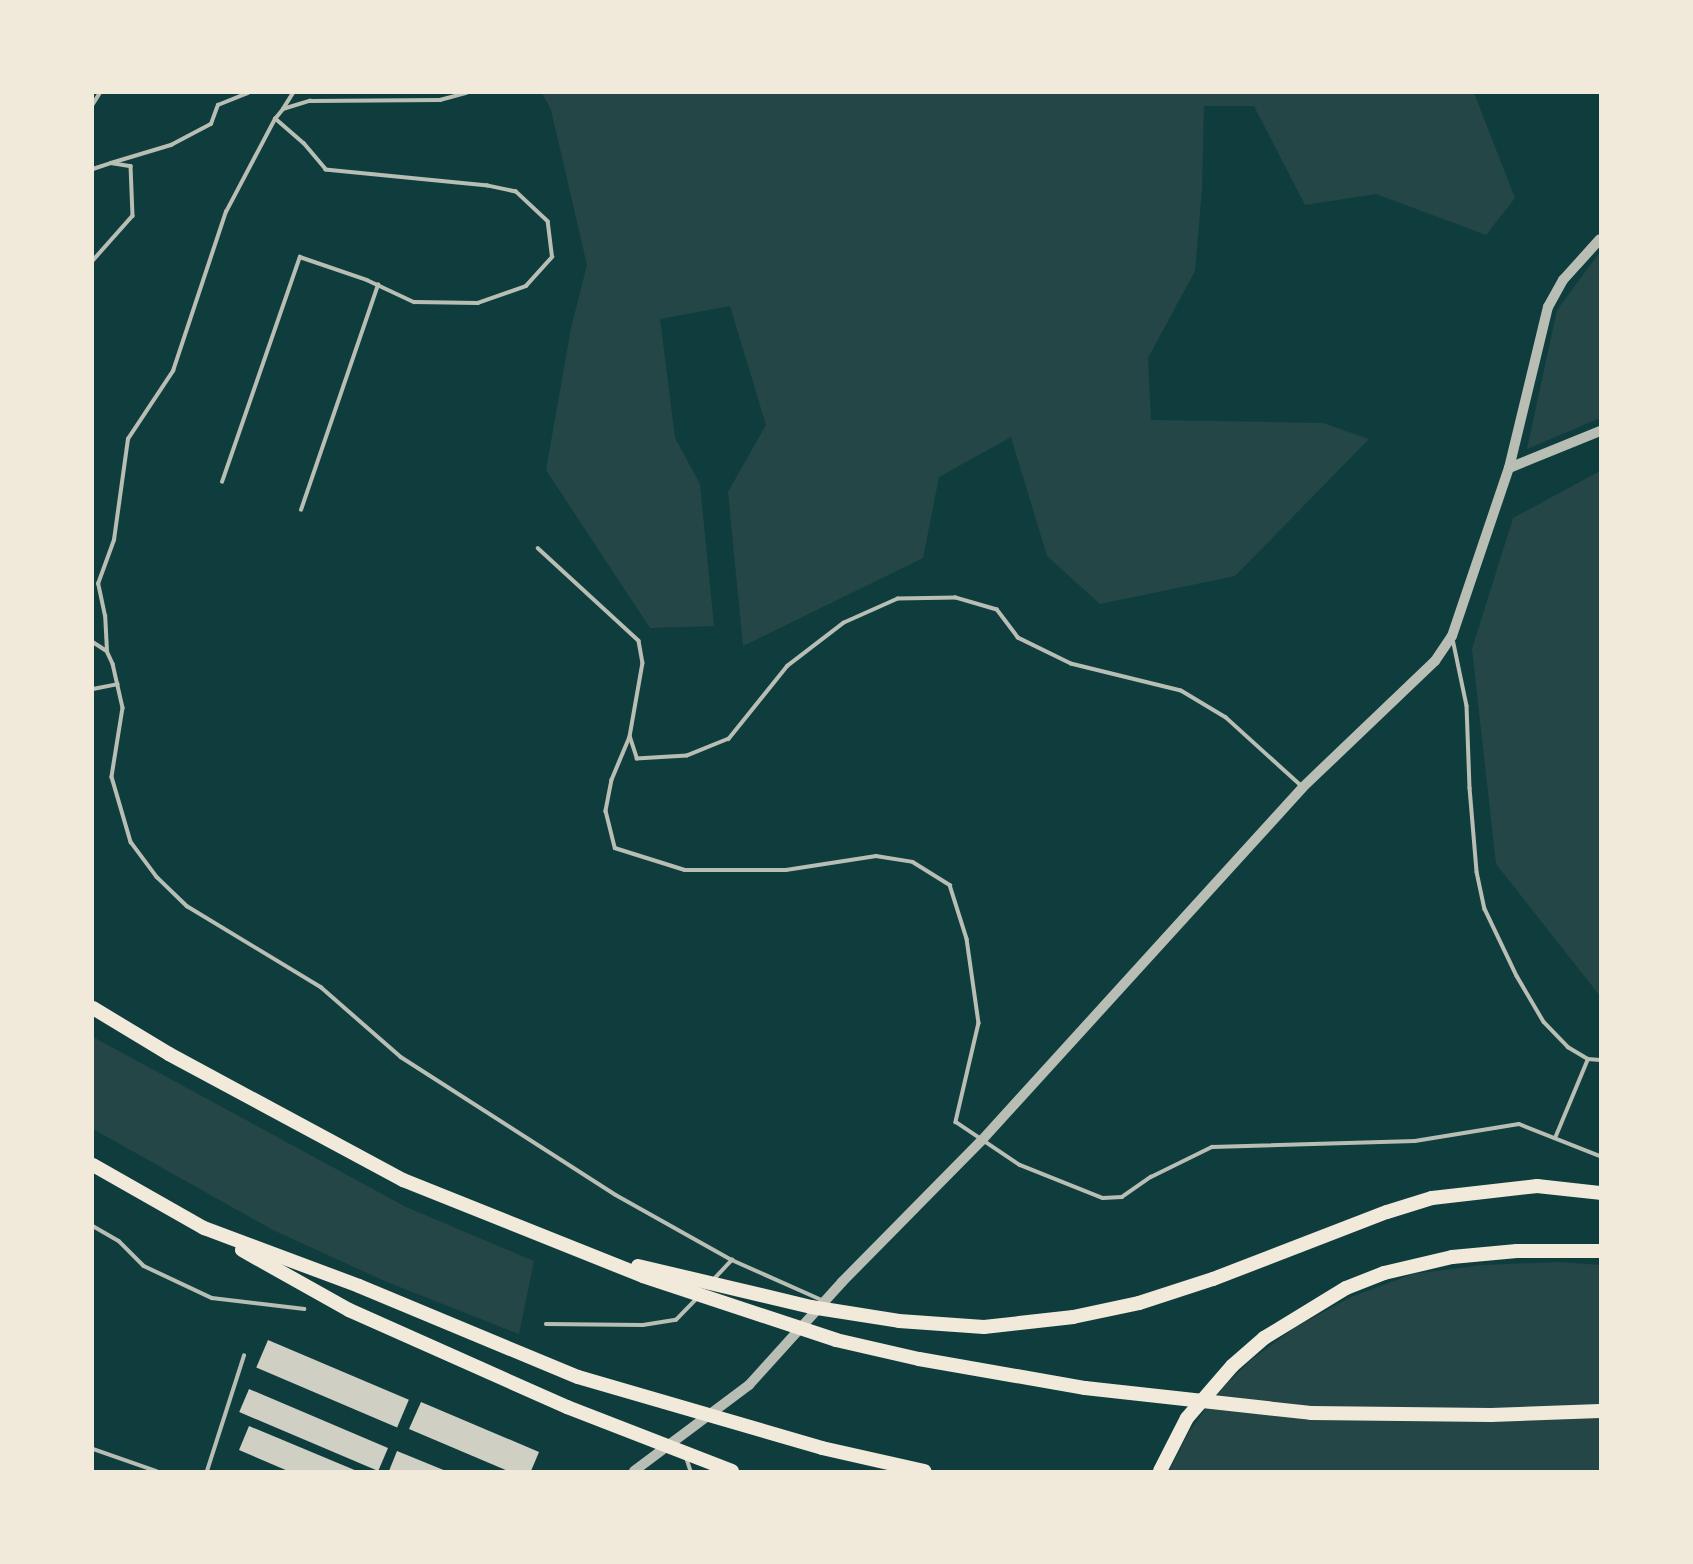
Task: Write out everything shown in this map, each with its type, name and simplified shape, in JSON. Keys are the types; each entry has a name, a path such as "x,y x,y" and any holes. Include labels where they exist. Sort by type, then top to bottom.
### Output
{"highway":[{"path":"93,1008 169,1054 403,1180 576,1250 745,1312 836,1340 919,1359 1085,1388 1311,1413 1491,1415 1600,1411"},
{"path":"93,1165 349,1310 566,1407 732,1471"},
{"path":"576,1250 811,1307 899,1321 984,1327 1073,1317 1139,1303 1213,1279 1319,1237 1432,1198 1537,1186 1600,1192"},
{"path":"204,1228 359,1286 578,1377 822,1448 924,1471"},
{"path":"1160,1471 1187,1418 1232,1366 1264,1338 1346,1288 1384,1273 1452,1257 1517,1251 1600,1251"}],"street":[{"path":"634,1471 749,1385 842,1282 982,1140 1302,788 1435,661 1452,636 1509,468 1548,307 1563,280 1600,239"},
{"path":"1509,468 1600,431"}],"lane":[{"path":"93,104 100,93"},
{"path":"93,169 172,145 211,124 218,105 248,93"},
{"path":"293,93 275,119 226,212 173,370 128,439 114,540 99,584 106,616 107,651 123,708 112,777 131,842 157,877 187,906 321,987 401,1057 616,1195 732,1260 826,1302"},
{"path":"283,109 310,101 440,100 466,93"},
{"path":"222,482 300,257 377,285 414,302 478,303 526,286 552,257 548,222 516,192 488,186 326,170 304,144 275,119"},
{"path":"93,261 132,216 131,166 111,163"},
{"path":"301,510 377,285"},
{"path":"538,548 639,641 643,663 630,737 611,780 606,811 615,848 685,870 786,870 876,856 913,862 950,885 967,939 979,1023 956,1122 1020,1165 1103,1198 1122,1197 1152,1177 1212,1147 1415,1141 1519,1124 1556,1136 1600,1156"},
{"path":"630,737 637,760 687,756 729,739 788,666 844,622 898,599 956,598 997,610 1018,638 1072,664 1181,691 1226,718 1302,788"},
{"path":"1452,636 1467,706 1476,860 1485,909 1517,976 1544,1022 1569,1047 1588,1059 1600,1060"},
{"path":"93,642 107,651"},
{"path":"93,689 118,684"},
{"path":"1556,1136 1588,1059"},
{"path":"93,1226 119,1241 144,1266 212,1298 304,1309"},
{"path":"546,1324 642,1325 677,1320 732,1260"},
{"path":"207,1471 244,1356"},
{"path":"679,1437 691,1471"},
{"path":"93,1449 156,1471"}],"shaded area":[{"path":"542,93 1474,93 1515,198 1486,235 1376,194 1305,205 1254,106 1204,106 1202,190 1195,271 1148,358 1151,420 1323,423 1369,439 1235,576 1100,604 1047,556 1011,437 939,477 923,558 743,646 728,492 766,425 730,306 660,319 675,438 700,484 714,626 650,628 546,470 571,328 587,265 551,110"},
{"path":"1600,252 1600,418 1527,449 1557,310"},
{"path":"1600,471 1600,996 1496,864 1472,649 1513,518"},
{"path":"93,1037 406,1207 534,1261 519,1334 387,1282 273,1230 93,1129"},
{"path":"1560,1262 1600,1265 1600,1471 1169,1471 1189,1432 1216,1394 1251,1360 1296,1327 1351,1297 1413,1274 1482,1265"}],"building":[{"path":"268,1340 409,1400 397,1427 256,1368"},
{"path":"249,1389 388,1448 378,1471 239,1412"},
{"path":"421,1402 539,1452 531,1471 508,1471 409,1429"},
{"path":"249,1426 357,1471 288,1471 239,1450"},
{"path":"397,1451 446,1471 389,1471"}]}
